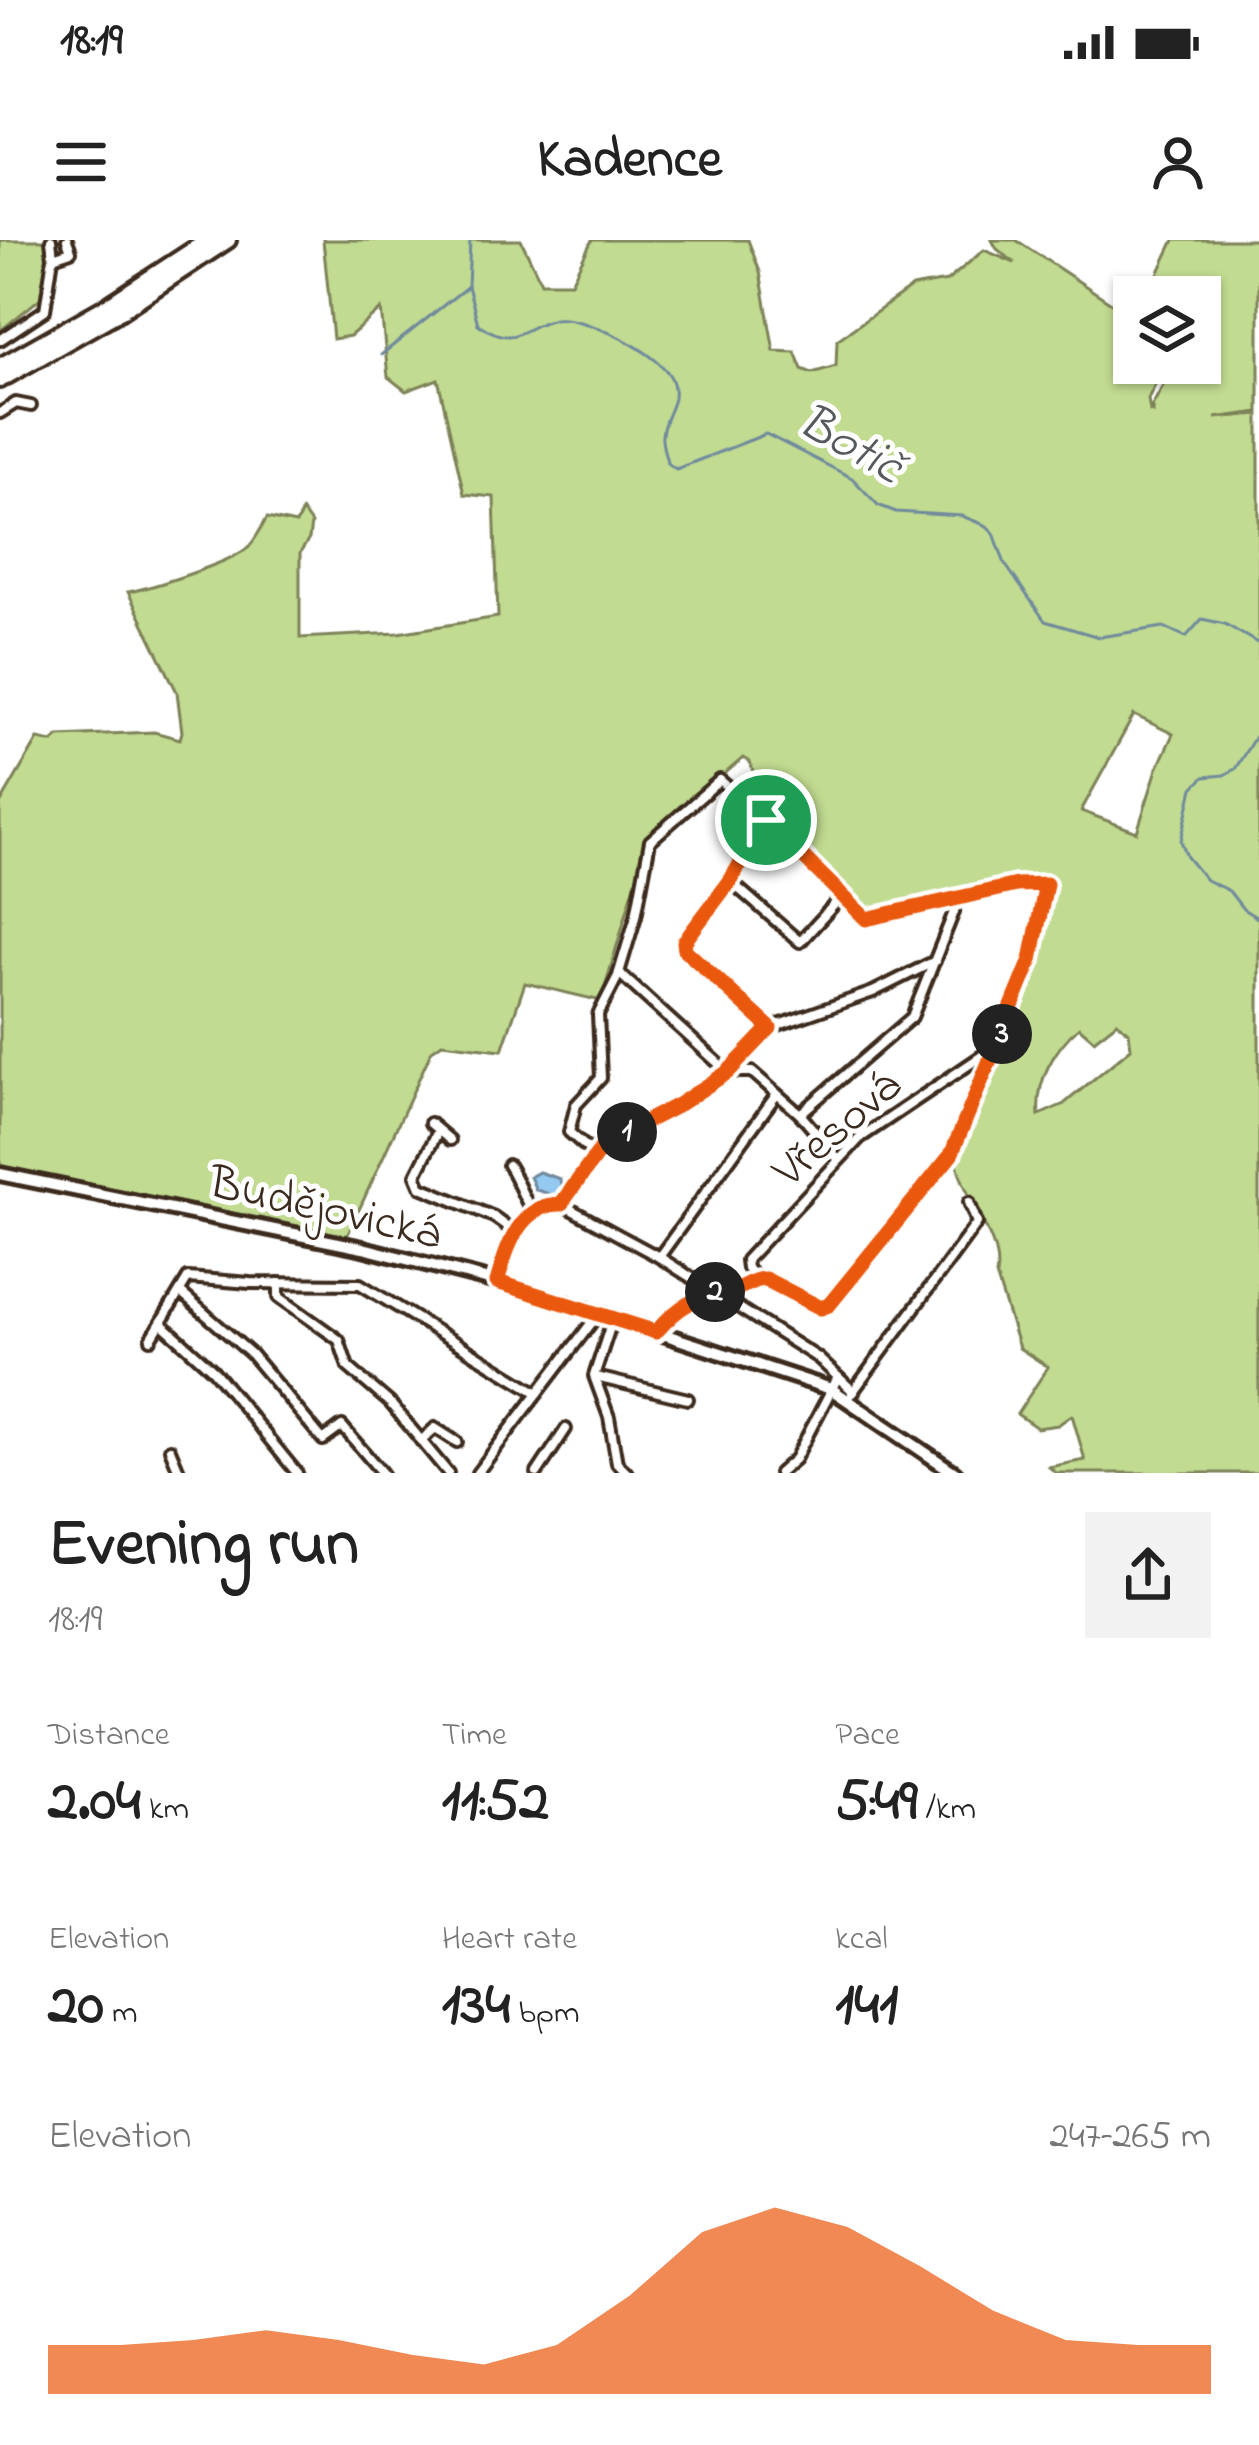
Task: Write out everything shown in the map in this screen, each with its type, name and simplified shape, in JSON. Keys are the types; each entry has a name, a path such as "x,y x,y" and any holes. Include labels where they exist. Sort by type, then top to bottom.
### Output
{"highway":[{"path":"0,366 110,304 208,240"},
{"path":"0,380 116,314 228,240"}],"main road":[{"name":"Budějovická","path":"0,1174 218,1216 497,1282 834,1384 955,1473"}],"street":[{"path":"0,340 45,310 51,240"},
{"path":"53,257 67,256 67,240"},
{"path":"0,412 16,403 31,406"},
{"path":"595,1156 569,1132 576,1106 601,1078 598,1015 619,973 650,841 719,780 866,919 1016,885 1046,884 1031,960 945,1166 829,1305 815,1307 765,1279 756,1279 685,1303 656,1332"},
{"path":"766,820 730,881 684,942 685,950 770,1028"},
{"path":"730,881 800,942 843,895"},
{"path":"800,1114 912,1017 956,898"},
{"path":"561,1204 605,1143 728,1072 770,1028 874,992 935,961"},
{"path":"619,973 728,1072 752,1072 800,1114 838,1159"},
{"name":"Vřesová","path":"756,1279 746,1260 838,1159 860,1138 998,1045"},
{"path":"659,1257 777,1094"},
{"path":"430,1123 450,1139"},
{"path":"438,1132 416,1175 421,1187 494,1217 515,1232"},
{"path":"508,1165 533,1212"},
{"path":"850,1395 976,1223 969,1202"},
{"path":"497,1282 515,1232 533,1212 547,1204 561,1204 659,1257 818,1358 834,1384 795,1459 779,1473"},
{"path":"151,1340 188,1278 360,1284 538,1393"},
{"path":"279,1283 279,1297 339,1340 348,1367 390,1403 448,1473"},
{"path":"179,1292 251,1354 323,1440 342,1426 382,1473"},
{"path":"477,1473 599,1313"},
{"path":"613,1318 594,1376 609,1417 618,1466 627,1473"},
{"path":"161,1323 213,1370 296,1473"},
{"path":"594,1376 688,1399"},
{"path":"421,1441 435,1428 457,1442"},
{"path":"537,1473 566,1429"},
{"path":"170,1450 175,1470"},
{"path":"609,1473 618,1466"}],"green space":[{"path":"0,240 49,240 50,246 42,297 0,331"},
{"path":"323,240 521,240 541,282 571,282 592,240 748,240 760,272 774,351 795,352 802,369 812,373 836,366 837,340 912,287 947,281 984,250 1015,263 992,240 1016,240 1113,304 1113,384 1155,384 1148,399 1153,412 1164,384 1221,384 1221,276 1157,276 1174,240 1259,240 1259,412 1215,418 1259,414 1259,1473 1056,1473 1049,1467 1085,1460 1072,1415 1058,1425 1037,1428 1017,1414 1048,1367 1019,1348 996,1276 993,1246 964,1185 956,1154 1034,961 1050,876 869,915 766,813 750,762 743,758 648,839 601,1001 525,983 502,1050 442,1043 432,1050 347,1236 0,1166 0,804 38,739 52,742 59,736 154,732 180,739 182,732 177,692 128,592 237,555 255,539 267,518 296,524 302,511 311,524 300,553 300,638 398,633 498,617 494,497 464,494 438,379 406,391 388,377 381,309 350,336 333,339","holes":["1134,715 1173,734 1137,832 1081,811","1117,1022 1129,1032 1131,1048 1064,1104 1039,1115 1043,1078 1061,1046 1079,1027 1094,1040"]}],"water":[{"path":"539,1172 560,1179 562,1191 553,1195 536,1190 530,1177"}],"waterway":[{"name":"Botič","path":"470,240 468,286 478,324 511,336 555,319 584,323 640,349 667,372 674,398 662,439 667,463 676,469 766,434 852,478 878,505 896,512 962,516 987,526 1005,564 1045,621 1099,637 1164,627 1186,637 1202,619 1225,624 1259,644"},
{"path":"381,355 468,286"},
{"path":"1256,735 1235,769 1204,777 1193,788 1181,841 1206,880 1229,891 1243,909 1259,919"}],"route":[{"path":"766,820 866,919 1016,885 1046,884 1031,960 945,1166 829,1305 821,1308 765,1279 756,1279 685,1303 656,1332 497,1282 515,1232 533,1212 547,1204 561,1204 605,1143 728,1072 770,1028 685,950 684,942 730,881 766,820"}]}
